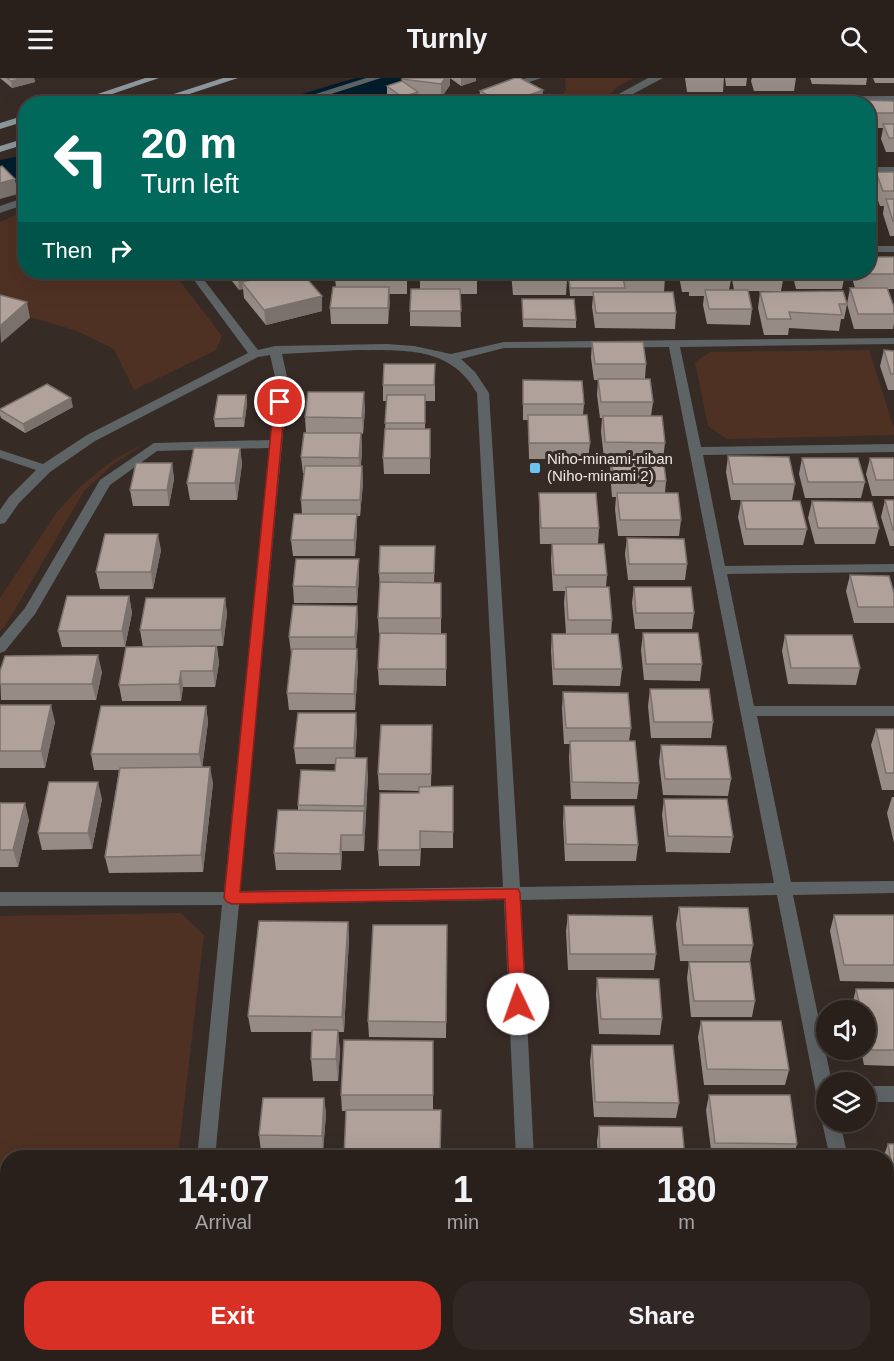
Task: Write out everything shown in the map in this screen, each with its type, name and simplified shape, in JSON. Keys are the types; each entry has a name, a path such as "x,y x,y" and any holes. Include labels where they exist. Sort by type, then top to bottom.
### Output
{"main road":[{"path":"97,96 154,78"},
{"path":"173,96 233,78"},
{"path":"0,126 18,120"},
{"path":"0,149 18,143"}],"street":[{"path":"315,96 376,78"},
{"path":"480,96 536,78"},
{"path":"625,96 645,82 658,78"},
{"path":"876,99 894,99"},
{"path":"876,170 894,170"},
{"path":"0,210 18,203"},
{"path":"876,249 894,249"},
{"path":"198,279 255,354"},
{"path":"451,358 504,345 894,342"},
{"path":"674,344 821,1072"},
{"path":"0,520 14,500 45,469 91,438 255,354 275,350 379,348 422,350 451,358 469,371 483,393 513,893 525,1150"},
{"path":"207,1150 282,381 275,350"},
{"path":"0,648 30,612 105,483 154,447 275,444"},
{"path":"697,451 894,448"},
{"path":"0,454 45,469"},
{"path":"721,570 894,568"},
{"path":"748,711 894,711"},
{"path":"0,899 232,898 784,887 894,887"},
{"path":"876,1094 894,1094"},
{"path":"833,1132 836,1150"}],"shaded area":[{"path":"565,78 634,78 618,86 608,96 562,96 566,90"},
{"path":"18,214 18,279 178,279 222,336 216,350 134,390 114,349 77,331 0,308 0,222"},
{"path":"869,350 894,428 894,435 727,439 708,426 695,362 710,352"},
{"path":"150,440 112,465 84,491 6,625 0,631 0,598 57,512 81,486 109,463"},
{"path":"181,913 204,935 179,1148 177,1150 0,1150 0,916"}],"building":[{"path":"403,78 445,78 441,84"},
{"path":"515,78 520,78 543,90 526,96 489,96 480,91"},
{"path":"402,81 418,92 401,96 387,86"},
{"path":"876,100 894,101 894,113 876,113"},
{"path":"883,124 894,124 894,138 889,138"},
{"path":"2,166 15,179 0,183 0,167"},
{"path":"876,172 894,172 894,191 883,191"},
{"path":"886,199 894,199 894,221 893,221"},
{"path":"876,257 894,257 894,274 876,274"},
{"path":"255,279 307,279 322,296 264,310 242,282"},
{"path":"567,279 567,280 513,280"},
{"path":"569,279 623,279 625,288 570,288"},
{"path":"691,279 731,280 691,280"},
{"path":"333,287 389,287 388,308 330,308"},
{"path":"850,288 887,288 894,307 894,314 858,314"},
{"path":"411,289 460,289 461,311 410,311"},
{"path":"705,290 748,290 752,309 709,309"},
{"path":"843,291 847,304 839,304 842,315 789,312 791,319 767,319 760,292"},
{"path":"593,292 673,292 676,313 596,313"},
{"path":"0,295 27,302 0,326"},
{"path":"522,299 574,299 576,320 523,319"},
{"path":"592,342 643,342 646,364 595,364"},
{"path":"884,350 894,351 894,374 891,374"},
{"path":"384,364 435,364 434,385 383,385"},
{"path":"598,379 650,379 653,402 601,402"},
{"path":"523,380 582,381 584,404 523,404"},
{"path":"47,384 71,398 23,424 0,410 0,409"},
{"path":"308,392 364,392 362,418 305,417"},
{"path":"218,395 246,395 243,418 214,419"},
{"path":"387,395 425,395 425,423 385,423"},
{"path":"528,415 587,415 590,443 529,443"},
{"path":"603,416 662,416 665,443 605,442"},
{"path":"385,429 430,429 430,458 383,458"},
{"path":"304,433 361,433 359,458 301,457"},
{"path":"194,448 240,448 235,483 187,483"},
{"path":"611,456 663,457 666,481 614,481"},
{"path":"728,456 789,457 795,484 733,484"},
{"path":"802,458 858,458 865,482 808,482"},
{"path":"870,458 894,458 894,480 876,480"},
{"path":"136,463 172,463 167,490 130,490"},
{"path":"305,466 362,466 360,500 301,500"},
{"path":"539,493 596,493 599,528 541,528"},
{"path":"617,493 678,493 681,520 620,520"},
{"path":"885,500 894,500 894,530 893,530"},
{"path":"741,501 800,501 807,529 746,529"},
{"path":"812,501 872,502 879,528 818,528"},
{"path":"294,514 357,514 354,540 291,540"},
{"path":"105,534 158,534 151,572 96,572"},
{"path":"627,538 684,539 687,564 629,564"},
{"path":"552,544 604,544 607,575 554,575"},
{"path":"380,546 435,546 434,573 379,573"},
{"path":"296,559 359,559 356,587 293,586"},
{"path":"850,575 889,576 894,593 894,607 858,607"},
{"path":"380,582 441,583 441,618 378,618"},
{"path":"566,587 609,587 612,620 568,620"},
{"path":"634,587 691,587 694,613 636,613"},
{"path":"67,596 129,596 122,631 58,631"},
{"path":"146,598 225,598 221,630 140,630"},
{"path":"293,605 357,606 355,637 289,637"},
{"path":"380,633 446,634 446,669 378,669"},
{"path":"643,633 698,633 702,664 646,664"},
{"path":"552,634 618,634 622,669 554,669"},
{"path":"785,635 852,635 860,668 791,668"},
{"path":"216,646 213,671 181,671 179,684 119,685 126,647"},
{"path":"292,649 357,649 354,694 287,693"},
{"path":"98,655 92,684 0,684 0,671 5,656"},
{"path":"650,689 709,689 713,722 654,722"},
{"path":"563,692 628,693 631,728 566,728"},
{"path":"0,705 51,705 41,751 0,751"},
{"path":"101,706 206,706 199,754 91,754"},
{"path":"298,713 356,713 354,748 294,748"},
{"path":"381,725 432,725 431,774 378,774"},
{"path":"876,729 894,729 894,773 886,773"},
{"path":"570,741 635,741 639,783 572,782"},
{"path":"661,745 726,746 731,779 665,779"},
{"path":"336,758 367,758 364,806 298,805 301,770 335,771"},
{"path":"210,767 201,855 105,857 120,768"},
{"path":"49,782 98,782 88,833 38,833"},
{"path":"453,786 453,832 420,831 420,850 378,850 380,793 419,793 419,787"},
{"path":"664,799 727,799 733,837 668,836"},
{"path":"0,803 25,803 13,850 0,850"},
{"path":"564,806 634,806 638,845 566,844"},
{"path":"278,810 364,811 363,835 341,835 340,854 274,853"},
{"path":"679,907 748,908 753,945 683,945"},
{"path":"568,915 652,916 656,954 570,954"},
{"path":"834,915 894,915 894,965 844,965"},
{"path":"259,921 348,922 342,1017 248,1016"},
{"path":"373,925 447,925 446,1022 368,1021"},
{"path":"689,962 750,962 755,1001 694,1001"},
{"path":"597,978 659,979 662,1019 601,1019"},
{"path":"856,989 894,989 894,1050 876,1050 876,1000 858,1000"},
{"path":"701,1021 781,1021 789,1070 707,1069"},
{"path":"312,1030 338,1030 336,1059 311,1059"},
{"path":"344,1040 433,1041 433,1095 341,1095"},
{"path":"592,1045 673,1045 679,1103 595,1102"},
{"path":"709,1095 790,1095 797,1144 715,1143"},
{"path":"263,1098 324,1098 322,1136 259,1135"},
{"path":"346,1110 441,1110 440,1150 344,1150"},
{"path":"599,1126 682,1127 684,1150 600,1150"},
{"path":"888,1144 894,1144 894,1150 889,1150"}],"waterway":[{"path":"346,96 406,78"},
{"path":"0,176 18,172"}],"place":[{"name":"Niho-minami-niban (Niho-minami 2)","path":"535,468"}],"route":[{"path":"280,402 232,898 513,893 518,1004"}]}
